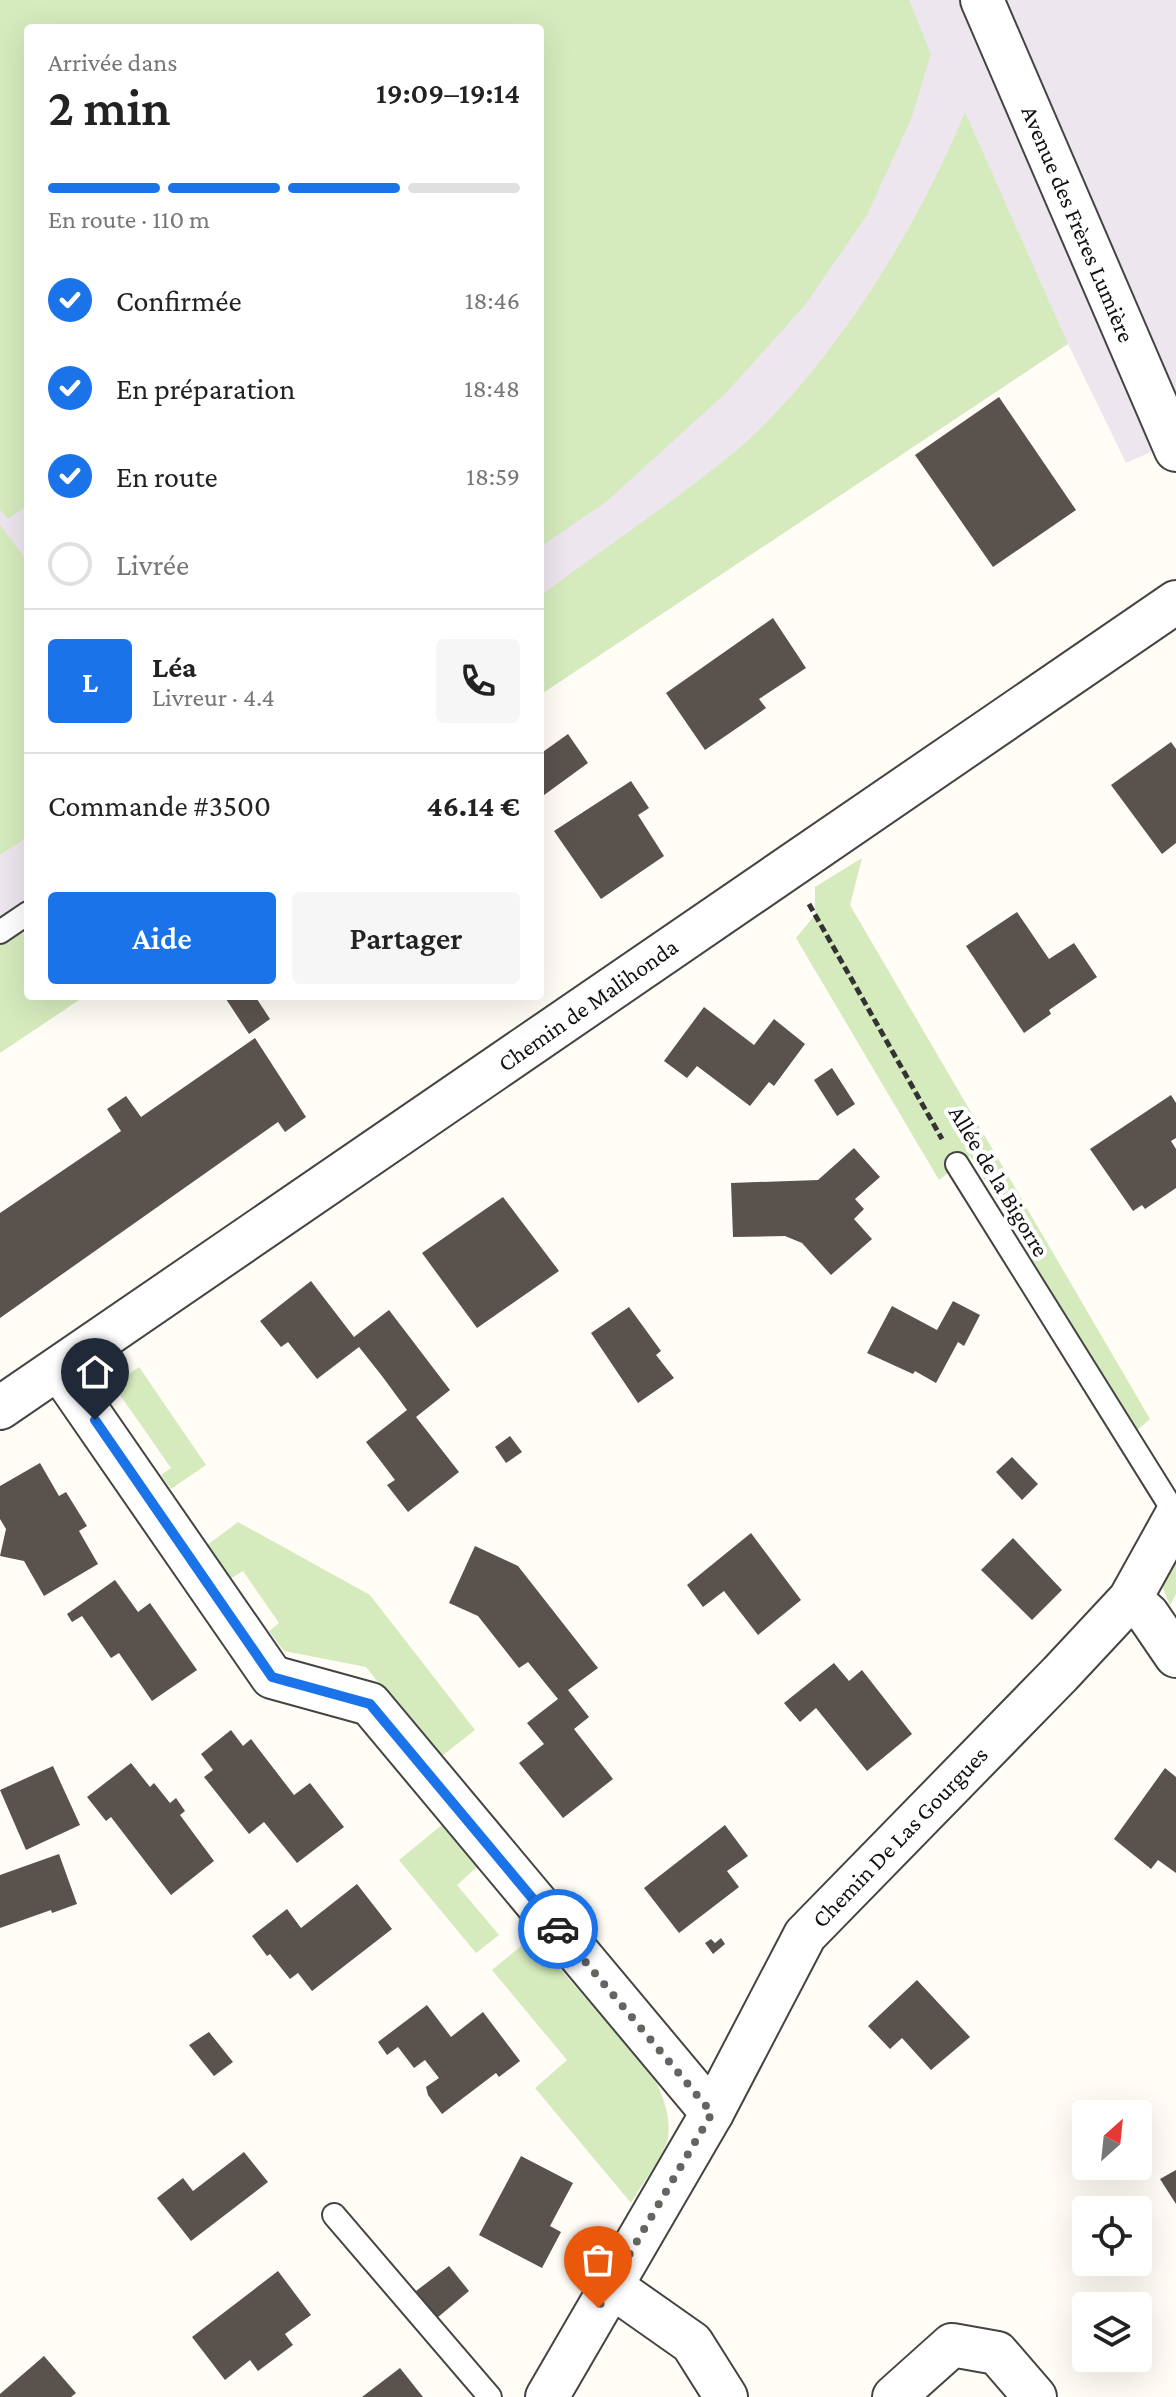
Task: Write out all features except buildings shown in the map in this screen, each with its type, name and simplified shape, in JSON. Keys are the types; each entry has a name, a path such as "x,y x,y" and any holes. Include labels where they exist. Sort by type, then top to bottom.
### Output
{"street":[{"name":"Avenue des Frères Lumière","path":"982,0 1176,449"},
{"path":"1176,449 1176,470"},
{"name":"Chemin de Malihonda","path":"0,1408 1176,602"},
{"path":"59,1369 272,1677 370,1704 712,2113"},
{"name":"Chemin De Las Gourgues","path":"547,2397 712,2113 805,1935 1130,1599 1176,1515"},
{"path":"1130,1599 1148,1615 1176,1656"},
{"path":"611,2286 692,2343 726,2397"},
{"path":"894,2397 952,2345 997,2353 1035,2397"}],"lane":[{"path":"0,932 24,916"},
{"name":"Allée de la Bigorre","path":"957,1164 1176,1515"},
{"path":"334,2215 490,2397"}],"path":[{"name":"Allée de la Bigorre","path":"788,868 957,1164"}],"shaded area":[{"path":"0,0 1176,0 1176,441 1126,463 1068,344 544,691 544,24 24,24 26,1000 0,1052"}],"green space":[{"path":"0,0 909,0 931,54 911,119 867,215 805,305 726,393 606,502 544,544 544,24 24,24 24,508 8,519 0,510"},
{"path":"965,112 1068,344 544,692 544,593 726,459 763,426 799,387 833,345 895,252"},
{"path":"0,525 24,557 24,840 0,855"},
{"path":"862,858 850,905 1150,1419 1135,1432 970,1156 939,1180 796,938 815,915 815,887"},
{"path":"24,933 24,1000 79,1000 0,1053 0,944"},
{"path":"139,1367 206,1465 171,1489 161,1475 171,1468 113,1385"},
{"path":"238,1522 370,1595 475,1730 438,1759 366,1667 284,1651 269,1631 279,1623 243,1571 230,1579 206,1546"},
{"path":"1176,1552 1176,1594 1170,1606 1161,1583"},
{"path":"443,1824 478,1866 457,1885 499,1935 476,1953 399,1860"},
{"path":"532,1937 652,2074 663,2098 669,2124 667,2142 631,2203 535,2088 567,2060 492,1970"}],"way so far":[{"path":"558,1929 712,2113 598,2308"}],"route":[{"path":"95,1420 272,1677 370,1704 558,1929"}]}
